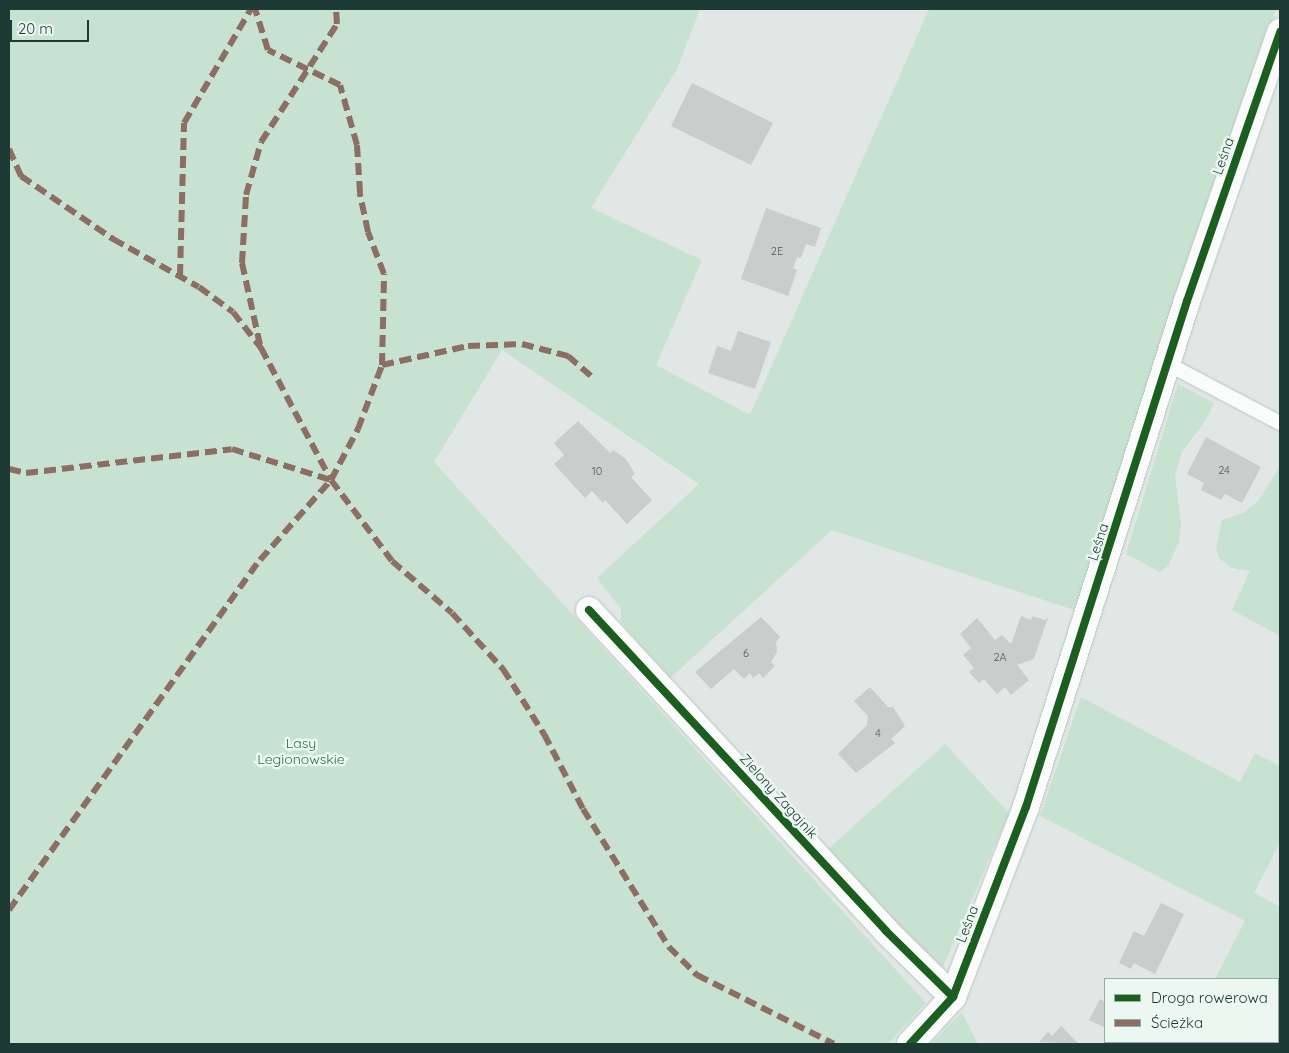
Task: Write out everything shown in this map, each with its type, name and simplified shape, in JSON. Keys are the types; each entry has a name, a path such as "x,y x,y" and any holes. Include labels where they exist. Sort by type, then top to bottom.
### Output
{"street":[{"name":"Leśna","path":"910,1044 953,997 1026,807 1214,220 1280,32"},
{"name":"Zielony Zagajnik","path":"589,610 886,931 953,997"}],"lane":[{"path":"1168,364 1280,423"}],"green space":[{"name":"Lasy Legionowskie","path":"9,9 700,9 677,69 591,208 702,260 656,365 750,415 929,9 1276,9 1077,611 832,530 669,679 621,622 621,609 597,578 699,484 502,350 434,462 926,1003 888,1044 9,1044"},
{"path":"1178,384 1214,403 1205,421 1182,452 1175,475 1181,523 1179,542 1168,566 1160,572 1126,554"},
{"path":"1280,466 1280,636 1232,610 1250,571 1232,568 1219,558 1216,547 1222,520 1243,513 1258,501"},
{"path":"1081,697 1240,782 1255,753 1280,766 1280,842 1254,893 1280,907 1280,1044 1182,1044 1279,1043 1279,978 1216,978 1245,921 1040,816"},
{"path":"945,744 1009,813 940,974 827,850"},
{"path":"962,1013 978,1044 931,1044 947,1027"}],"building":[{"path":"692,83 773,123 751,165 671,126"},
{"path":"766,208 821,228 815,247 806,244 801,258 797,257 793,268 797,270 788,296 741,279"},
{"path":"738,331 771,342 755,389 708,373 717,346 731,351"},
{"path":"578,421 610,453 613,450 626,459 635,474 631,477 652,500 627,524 605,500 603,503 592,491 585,498 554,464 564,455 554,443"},
{"path":"1206,437 1261,467 1242,503 1225,494 1221,500 1201,490 1204,483 1187,474"},
{"path":"1021,616 1031,620 1032,616 1045,620 1048,617 1034,659 1017,665 1029,680 1011,695 1005,687 997,694 984,679 979,683 969,672 974,668 963,655 971,648 960,634 977,618 995,640 1002,635 1011,644"},
{"path":"761,617 780,637 776,642 777,652 771,662 775,666 763,678 759,673 753,678 750,673 744,679 734,669 711,689 695,672"},
{"path":"870,687 888,707 893,707 905,726 891,739 895,743 856,773 838,754 867,725 868,716 854,701"},
{"path":"1161,903 1184,914 1155,974 1134,963 1131,969 1119,963 1134,931 1144,936"},
{"path":"1100,999 1104,1001 1104,1027 1089,1020"},
{"path":"1061,1026 1079,1044 1039,1042 1048,1032 1052,1036"}],"marked path":[{"path":"180,276 184,123 251,9"},
{"path":"9,910 260,560 331,480 358,429 382,365 384,274 368,232 360,193 357,145 340,85 268,50 255,9"},
{"path":"260,345 242,263 246,195 261,142 337,24 336,9"},
{"path":"9,149 21,176 113,239 199,287 233,312 261,348 331,480 392,561 452,613 503,669 544,734 583,809 669,947 697,975 834,1044"},
{"path":"382,365 468,346 522,344 568,356 592,377"},
{"path":"9,469 26,473 232,449 331,480"}],"cycle path":[{"path":"910,1044 953,997 1026,807 1187,301 1280,32"},
{"path":"589,610 886,931 953,997"}]}
